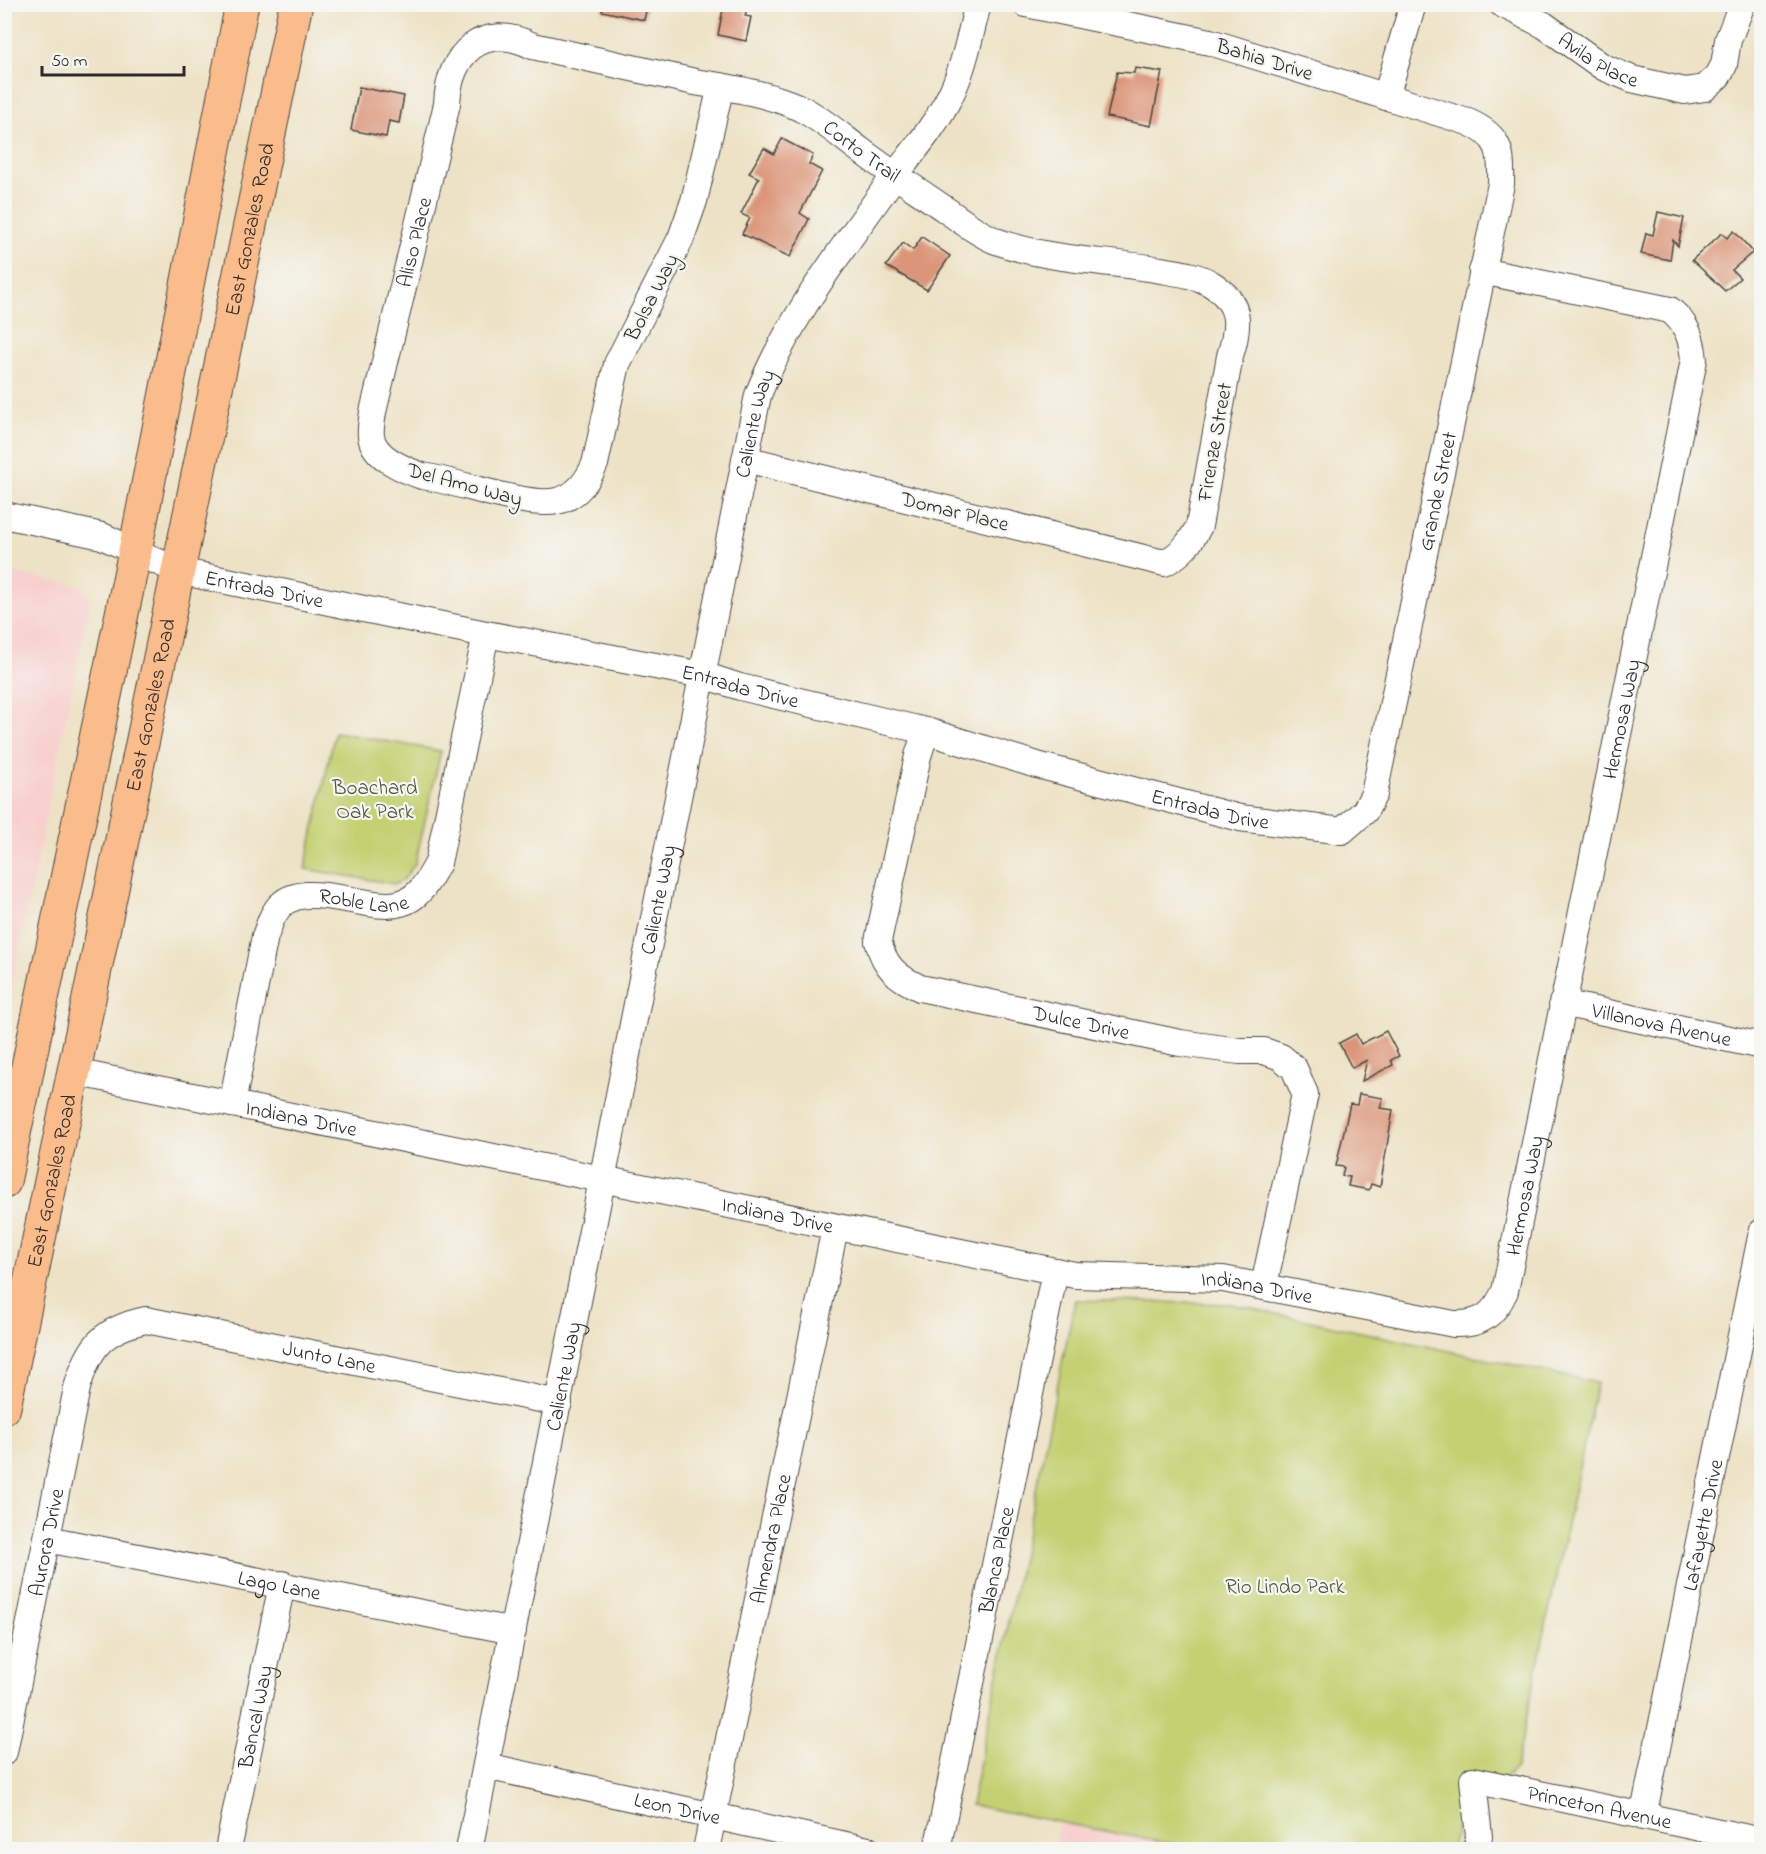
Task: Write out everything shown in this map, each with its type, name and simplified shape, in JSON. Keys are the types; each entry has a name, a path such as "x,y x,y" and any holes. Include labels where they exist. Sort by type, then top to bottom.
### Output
{"main road":[{"path":"4,1182 135,551 242,4"},
{"name":"East Gonzales Road","path":"4,1407 296,4"},
{"path":"62,897 72,919 77,939 60,1047 74,1072"},
{"path":"16,1348 6,1317 51,1091 43,1073 30,1056"}],"street":[{"name":"Caliente Way","path":"469,1850 758,395 785,336 895,176 934,125 951,95 963,62 978,4"},
{"name":"Bahia Drive","path":"1026,4 1210,42 1468,122 1483,129 1494,140"},
{"path":"1386,97 1413,4"},
{"name":"Avila Place","path":"1502,4 1544,25 1603,67 1632,79 1685,92 1705,88 1718,76 1724,65 1728,40 1742,4"},
{"name":"Corto Trail","path":"470,48 486,40 512,38 533,46 778,99 802,109 895,176 992,239 1025,252 1131,265 1194,276 1213,285 1235,307"},
{"name":"Aliso Place","path":"373,442 375,404 447,104 447,85 452,69 470,48"},
{"name":"Bolsa Way","path":"567,498 590,476 617,364 684,229 694,201 721,86"},
{"name":"Grande Street","path":"1342,831 1365,811 1374,794 1501,184 1500,152 1494,140"},
{"name":"Hermosa Way","path":"1482,271 1670,310 1682,320 1692,338 1694,360 1505,1291 1498,1306 1486,1318"},
{"name":"Firenze Street","path":"1164,563 1176,557 1189,545 1199,526 1237,334 1235,307"},
{"name":"Del Amo Way","path":"373,442 391,462 422,476 537,502 567,498"},
{"name":"Domar Place","path":"745,459 1164,563"},
{"name":"Entrada Drive","path":"4,515 102,536 178,571 486,634 704,675 740,687 926,732 1037,765 1240,818 1342,831"},
{"name":"Entrada Drive","path":"4,531 100,553 135,551"},
{"name":"Roble Lane","path":"232,1104 265,936 274,912 288,902 319,894 383,905 401,903 422,889 438,864 486,634"},
{"name":"Dulce Drive","path":"926,732 878,941 882,958 895,976 920,988 1180,1043 1239,1051 1264,1051 1281,1057 1294,1068 1305,1094 1264,1285"},
{"name":"Villanova Avenue","path":"1562,1003 1761,1046"},
{"name":"Indiana Drive","path":"74,1072 1075,1275 1223,1279 1264,1285 1454,1324 1470,1324 1486,1318"},
{"name":"Almendra Place","path":"706,1850 835,1227"},
{"name":"Lafayette Drive","path":"1643,1817 1761,1232"},
{"name":"Blanca Place","path":"937,1850 1055,1271"},
{"name":"Junto Lane","path":"102,1337 123,1325 146,1320 559,1403"},
{"name":"Aurora Drive","path":"4,1752 78,1388 85,1362 102,1337"},
{"name":"Lago Lane","path":"47,1539 513,1631"},
{"name":"Bancal Way","path":"228,1850 282,1584"},
{"name":"Leon Drive","path":"486,1766 868,1850"},
{"name":"Princeton Avenue","path":"1476,1850 1479,1837 1473,1780 1761,1841"}],"shaded area":[{"path":"5,571 81,586 90,601 5,1016"},
{"path":"1059,1822 1197,1849 1054,1849"}],"green space":[{"name":"Boachard Oak Park","path":"335,732 441,751 415,864 403,880 395,884 305,869"},
{"name":"Rio Lindo Park","path":"1075,1300 1231,1304 1597,1383 1516,1767 1458,1824 1452,1849 1197,1849 971,1805"}],"building":[{"path":"602,4 639,4 647,7 644,20 602,11"},
{"path":"724,4 748,4 745,16 751,17 746,41 718,35"},
{"path":"1135,68 1162,72 1151,126 1107,117 1117,72 1134,73"},
{"path":"359,87 404,96 399,123 389,121 386,137 351,130"},
{"path":"782,139 813,155 809,164 822,171 800,213 809,219 790,257 742,234 750,218 741,214 759,178 749,173 764,148 774,154"},
{"path":"1658,212 1684,218 1678,246 1673,240 1670,260 1641,254 1646,233 1653,235"},
{"path":"1734,231 1753,252 1732,270 1740,278 1725,291 1692,260 1722,233 1727,238"},
{"path":"922,237 950,256 927,290 886,266 903,243 913,250"},
{"path":"1386,1031 1399,1056 1391,1060 1393,1065 1362,1081 1367,1060 1352,1068 1339,1043 1356,1034 1361,1044"},
{"path":"1359,1094 1383,1098 1380,1108 1393,1110 1380,1187 1371,1184 1369,1190 1348,1186 1350,1177 1342,1176 1344,1167 1336,1166 1350,1104 1357,1105"}]}
